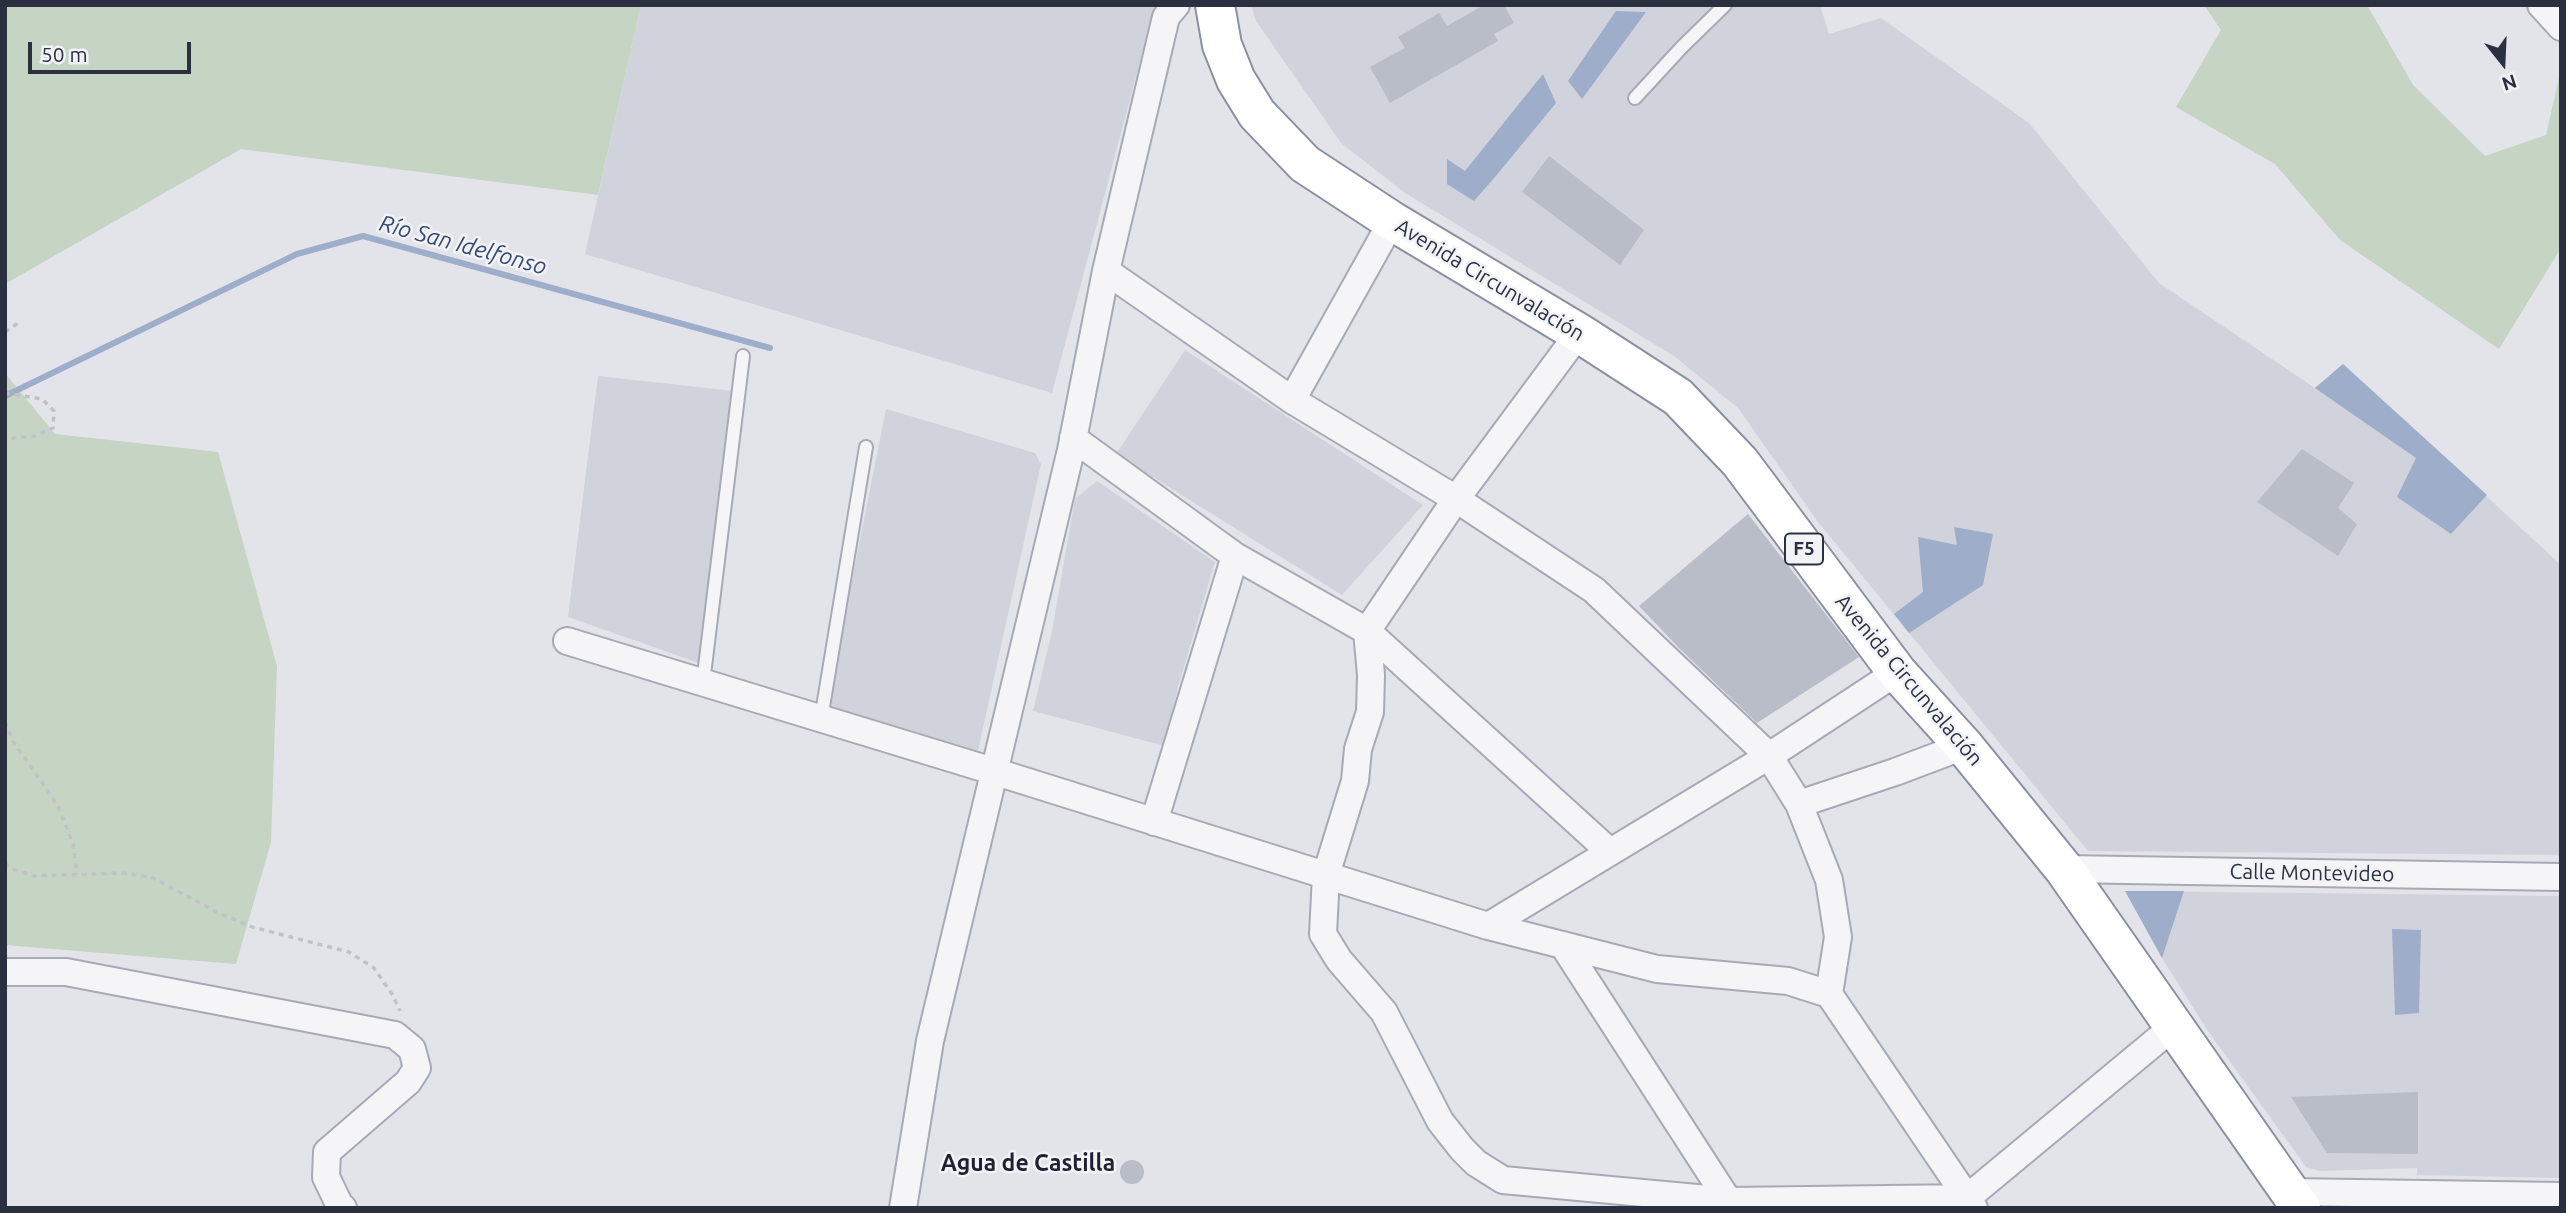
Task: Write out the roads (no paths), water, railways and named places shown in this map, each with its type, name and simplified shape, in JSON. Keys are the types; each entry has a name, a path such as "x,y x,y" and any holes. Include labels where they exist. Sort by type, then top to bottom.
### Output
{"highway":[{"name":"Avenida Circunvalación","path":"1215,5 1223,45 1236,80 1257,114 1305,164 1392,221 1579,333 1678,397 1740,462 1897,672 1964,746 2064,869 2295,1200"}],"street":[{"path":"903,1208 930,1041 1073,438 1107,271 1166,17 1176,5"},
{"path":"2541,5 2561,27"},
{"path":"1292,400 1392,221"},
{"path":"1107,271 1292,400 1456,499 1594,590 1769,756 1799,804 1829,880 1838,937 1829,994"},
{"path":"1579,333 1456,499 1367,631 1371,675 1370,712 1358,749 1355,781 1326,875 1323,934 1339,960 1384,1012 1440,1121 1462,1149 1476,1163 1503,1180 1731,1204 1971,1203 2173,1027"},
{"path":"1073,438 1236,556 1367,631 1609,851"},
{"path":"1154,822 1236,556"},
{"path":"567,641 1488,926 1657,969 1788,981 1829,994 1971,1203"},
{"path":"1488,926 1769,756 1897,672"},
{"path":"1799,804 1964,746"},
{"name":"Calle Montevideo","path":"2064,869 2561,877"},
{"path":"1563,945 1731,1204"},
{"path":"5,972 66,972 395,1035 412,1049 417,1068 408,1082 327,1152 326,1177 343,1208"},
{"path":"2295,1200 2561,1196"}],"lane":[{"path":"1635,98 1725,5"},
{"path":"703,683 743,356"},
{"path":"821,719 866,447"}],"water":[{"path":"1616,11 1646,12 1582,99 1568,81"},
{"path":"1543,74 1556,103 1495,177 1474,201 1447,184 1447,159 1465,171"},
{"path":"2343,364 2487,495 2451,534 2397,497 2416,458 2315,388"},
{"path":"1954,527 1993,534 1983,585 1909,633 1894,614 1923,592 1918,537 1957,545"},
{"path":"2125,891 2184,891 2162,958"},
{"path":"2392,929 2421,930 2419,1013 2395,1015"}],"waterway":[{"name":"Río San Idelfonso","path":"5,396 297,254 363,236 770,348"}],"district":[{"name":"Agua de Castilla","path":"1028,1163"}]}
